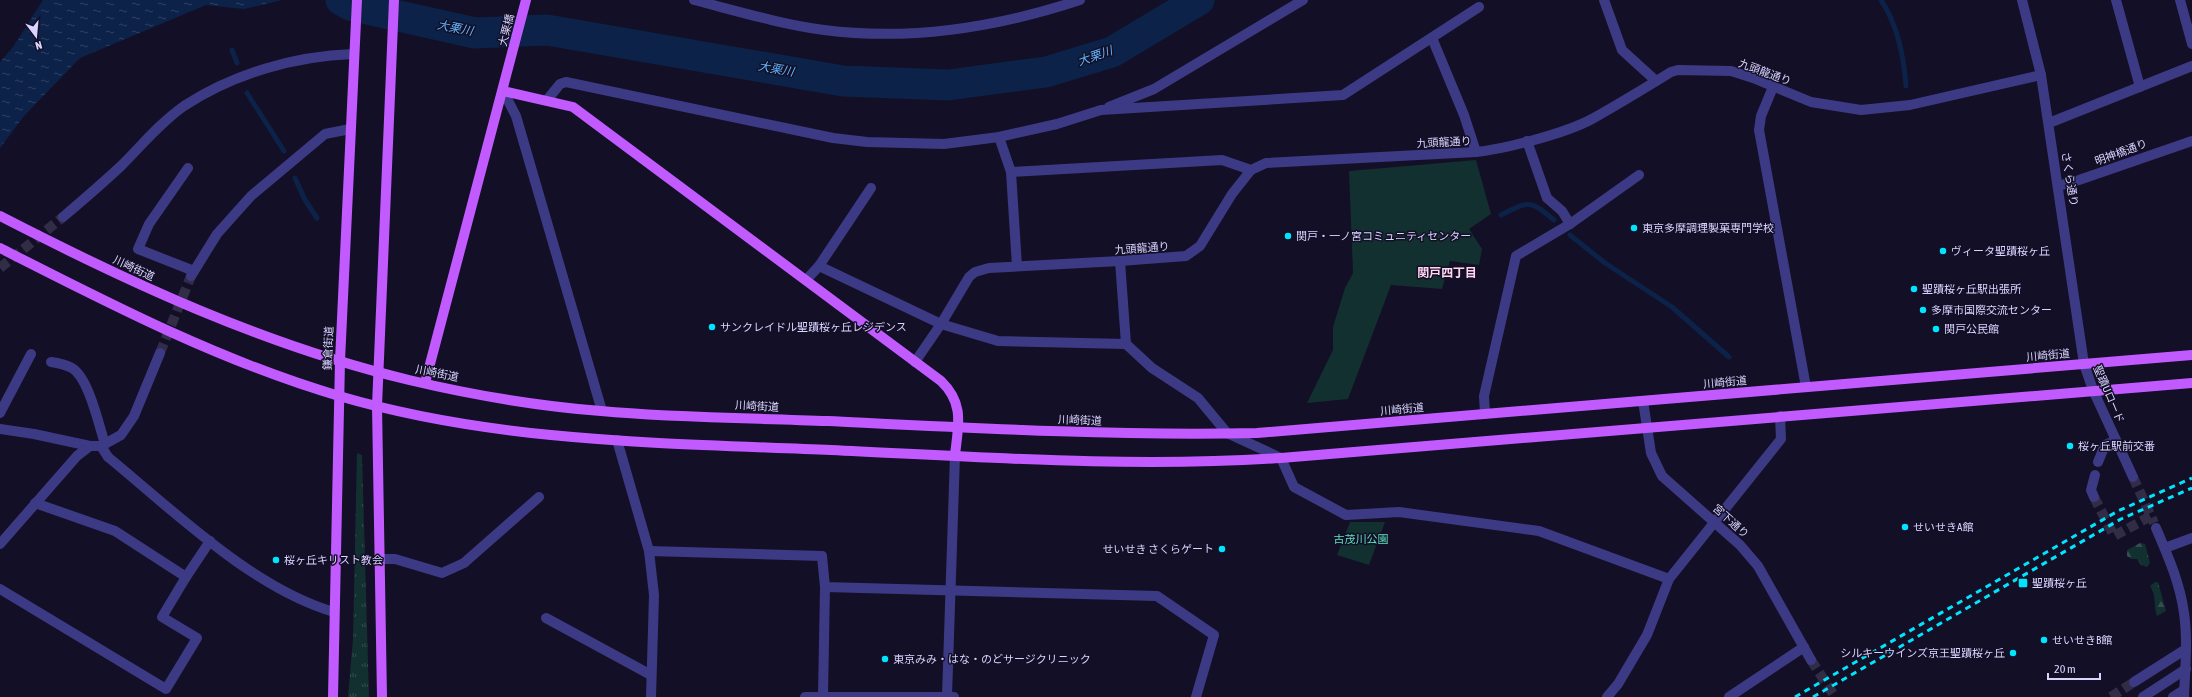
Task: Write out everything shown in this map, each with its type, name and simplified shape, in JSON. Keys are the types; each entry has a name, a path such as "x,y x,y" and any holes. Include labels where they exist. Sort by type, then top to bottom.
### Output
{"main road":[{"name":"鎌倉街道","path":"332,697 340,361 353,52 357,0"},
{"path":"382,697 377,406 394,0"},
{"name":"大栗橋","path":"425,383 526,0"},
{"path":"503,90 573,107 941,381 952,392 958,405 958,428 955,455"},
{"name":"川崎街道","path":"0,216 129,280 284,343 378,372 425,383 511,400 602,411 958,428 1141,434 1265,432 2192,355"},
{"path":"0,248 149,323 273,373 339,396 377,406 503,430 617,440 955,455 1163,462 1281,458 2192,382"}],"street":[{"path":"694,0 791,24 871,34 918,32 979,25 1045,10 1080,0"},
{"path":"547,100 560,84 566,82 840,139 867,142 944,144 1000,137 1057,124 1101,110 1154,89 1303,0"},
{"path":"1604,0 1622,50 1656,81"},
{"name":"さくら通り","path":"2022,0 2041,75 2084,364"},
{"path":"2116,0 2140,87"},
{"path":"2180,0 2192,44"},
{"path":"1101,110 1343,95 1479,7"},
{"path":"1432,38 1464,115 1476,152"},
{"path":"63,217 112,174 183,107 216,88 248,74 278,65 328,55 353,52"},
{"path":"2049,123 2192,66"},
{"name":"九頭龍通り","path":"915,362 941,324 966,282 975,272 988,268 1179,257 1193,252 1200,246 1232,194 1251,170 1266,163 1476,152 1527,141 1590,120 1656,81 1678,70 1722,70 1739,73 1811,102 1825,106 1868,110 1910,105 2041,75"},
{"path":"1773,87 1761,116 1759,130 1806,387"},
{"path":"503,90 516,116 602,411"},
{"path":"188,168 149,224 138,249 192,273 217,234 251,196 325,134 350,129"},
{"path":"1000,137 1011,172 1017,266"},
{"path":"1527,141 1547,198 1562,211 1570,224"},
{"name":"明神橋通り","path":"2058,186 2192,141"},
{"path":"1011,172 1222,160 1251,170"},
{"path":"1485,414 1484,396 1516,256 1570,224 1639,175"},
{"path":"806,280 819,266 870,188"},
{"path":"1120,261 1126,344"},
{"path":"819,266 941,324 998,341 1126,344 1152,368 1198,398 1227,433 1281,458 1294,487 1346,515 1399,512 1539,531 1669,579"},
{"path":"0,429 34,434 90,446 103,445 121,435 134,416 160,353"},
{"path":"0,412 31,354"},
{"path":"51,362 72,368 78,374 90,398 103,445 108,457 210,541 250,570 305,603 334,612"},
{"name":"聖蹟Uロード","path":"2084,364 2093,390 2133,477"},
{"name":"宮下通り","path":"1643,401 1651,453 1662,476 1715,521 1740,545 1758,566 1811,660"},
{"path":"1607,697 1618,684 1647,635 1669,579 1781,439 1780,416"},
{"path":"617,440 649,551 654,595 651,697"},
{"path":"2098,462 2105,445 2116,440"},
{"path":"0,544 77,456 90,446"},
{"path":"805,697 950,696 950,590 955,455"},
{"path":"2094,497 2091,490 2095,475"},
{"path":"380,559 395,559 442,573 464,563 539,497"},
{"path":"35,503 115,531 186,576"},
{"path":"2156,528 2179,587 2184,614 2186,648 2184,693 2173,697"},
{"path":"2165,548 2192,538"},
{"path":"0,590 166,689 197,638 162,617 186,576 210,541"},
{"path":"649,551 822,556 825,587 823,696"},
{"path":"825,587 1157,596 1214,635 1196,697"},
{"path":"546,618 652,675"},
{"path":"1729,697 1804,647"},
{"path":"2134,682 2186,648"},
{"path":"2143,697 2186,669"}],"green space":[{"path":"1476,160 1491,214 1469,229 1482,249 1479,265 1450,261 1442,289 1391,285 1348,399 1307,403 1333,350 1333,327 1345,288 1353,273 1349,171"},
{"path":"357,453 362,455 369,697 348,697 353,639"},
{"name":"古茂川公園","path":"1350,522 1385,522 1369,565 1337,555"},
{"path":"2140,543 2145,544 2150,563 2147,567 2141,565 2137,559 2131,559 2127,556 2127,550"},
{"path":"2155,582 2158,582 2166,611 2157,616 2154,597 2150,586"}],"water":[{"path":"43,0 282,0 244,9 206,5 80,58 24,116 0,148 0,62 13,47"}],"waterway":[{"name":"大栗川","path":"341,0 350,5 475,33 547,30 843,81 948,85 1046,72 1112,52 1199,0"},
{"path":"1881,0 1887,9 1899,42 1904,64 1906,86"},
{"path":"232,50 237,63"},
{"path":"247,93 284,151"},
{"path":"295,178 305,200 317,218"},
{"path":"1501,215 1523,205 1529,204 1539,208 1554,220"},
{"path":"1570,235 1605,263 1672,307 1729,357"}],"tunnel":[{"path":"0,268 63,217"},
{"path":"160,353 191,276"},
{"path":"2133,477 2154,523"},
{"path":"2094,497 2114,536 2151,516"},
{"path":"1811,660 1835,697"},
{"path":"2111,697 2134,682"}],"railway":[{"path":"1795,697 2118,511 2192,478"},
{"path":"1813,697 2121,519 2192,488"}],"place":[{"name":"東京多摩調理製菓専門学校","path":"1634,228"},
{"name":"関戸・一ノ宮コミュニティセンター","path":"1288,236"},
{"name":"ヴィータ聖蹟桜ヶ丘","path":"1943,251"},
{"name":"聖蹟桜ヶ丘駅出張所","path":"1914,289"},
{"name":"多摩市国際交流センター","path":"1923,310"},
{"name":"サンクレイドル聖蹟桜ヶ丘レジデンス","path":"712,327"},
{"name":"関戸公民館","path":"1936,329"},
{"name":"桜ヶ丘駅前交番","path":"2070,446"},
{"name":"せいせきA館","path":"1905,527"},
{"name":"せいせき さくらゲート","path":"1222,549"},
{"name":"桜ヶ丘キリスト教会","path":"276,560"},
{"name":"聖蹟桜ヶ丘","path":"2023,583"},
{"name":"せいせきB館","path":"2044,640"},
{"name":"シルキーウインズ京王聖蹟桜ヶ丘","path":"2013,653"},
{"name":"東京みみ・はな・のどサージクリニック","path":"885,659"}],"district":[{"name":"関戸四丁目","path":"1447,273"}]}
